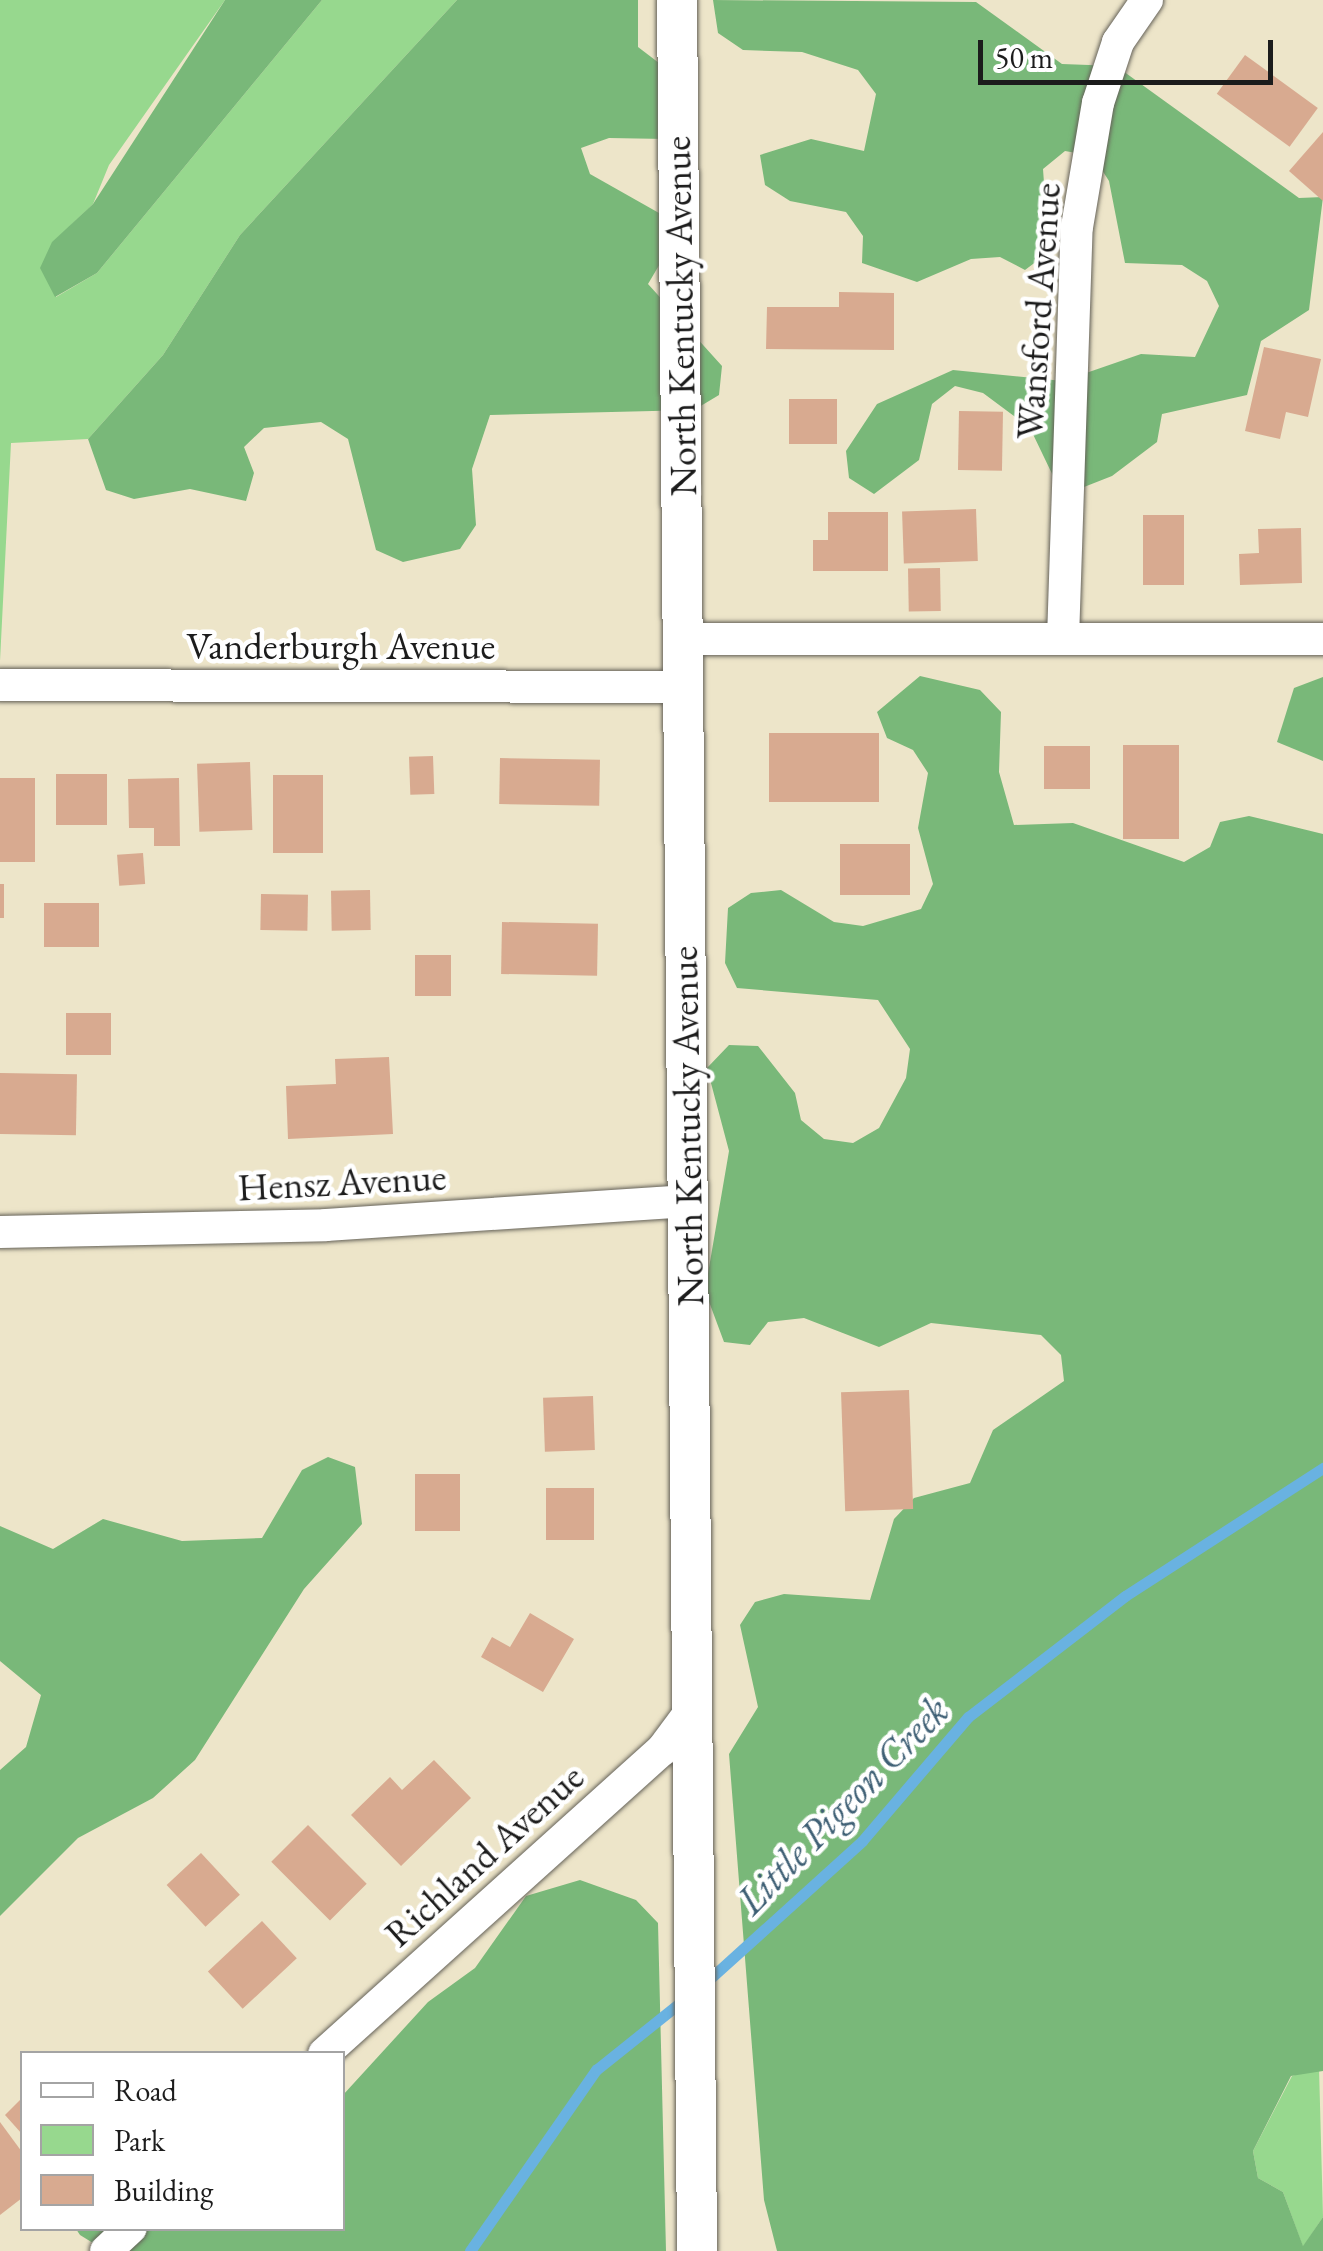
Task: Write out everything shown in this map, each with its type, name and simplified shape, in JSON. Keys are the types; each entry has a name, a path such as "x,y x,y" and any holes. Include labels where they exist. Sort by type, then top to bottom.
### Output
{"street":[{"name":"North Kentucky Avenue","path":"677,0 697,2251"},
{"name":"Wansford Avenue","path":"1063,639 1077,227 1098,103 1118,42 1146,0"},
{"path":"682,639 1323,639"},
{"name":"Vanderburgh Avenue","path":"0,685 682,687"},
{"name":"Hensz Avenue","path":"0,1232 326,1226 688,1201"},
{"name":"Richland Avenue","path":"327,2051 662,1750 692,1710"},
{"path":"106,2251 128,2231"}],"green space":[{"path":"0,0 225,0 109,165 93,204 52,243 56,297 97,273 322,0 457,0 240,235 163,355 88,439 11,443 0,661"},
{"path":"225,0 322,0 97,273 55,297 40,268 52,242 93,204"},
{"path":"457,0 638,0 638,47 659,63 666,139 609,138 581,148 590,174 659,213 677,235 648,284 722,366 719,395 694,410 490,415 472,469 476,525 460,549 403,562 376,550 348,439 321,422 264,428 244,447 254,473 246,501 190,489 134,499 106,490 88,439 163,355 240,235"},
{"path":"713,0 976,2 1062,64 1116,66 1299,198 1323,197 1309,310 1261,341 1247,395 1162,414 1157,442 1112,476 1084,487 1055,480 1030,428 983,393 955,386 932,404 919,460 874,494 849,478 846,451 877,404 953,370 1063,381 1141,354 1195,357 1219,306 1207,281 1182,265 1125,263 1109,181 1093,156 1065,151 1043,169 1049,252 1025,270 1000,257 971,259 917,282 862,263 863,236 846,212 790,201 765,185 760,155 811,139 864,151 876,94 858,70 802,52 743,50 718,33"},
{"path":"920,676 980,690 1001,712 999,772 1014,825 1073,823 1184,862 1210,847 1220,822 1249,816 1323,834 1323,2071 1291,2076 1253,2151 1258,2178 1283,2192 1303,2246 1323,2217 1323,2251 777,2251 764,2200 729,1754 758,1707 740,1625 755,1602 784,1594 870,1600 894,1519 914,1498 970,1483 993,1430 1064,1381 1061,1355 1041,1335 931,1323 879,1347 804,1318 768,1322 750,1345 724,1342 705,1291 729,1151 707,1068 729,1045 758,1046 795,1093 801,1120 824,1139 853,1143 879,1128 906,1078 910,1049 878,1000 737,988 725,963 728,908 751,893 781,890 834,922 863,926 921,909 933,884 918,828 928,773 913,750 887,738 877,712"},
{"path":"1323,677 1323,761 1277,742 1294,688"},
{"path":"328,1457 355,1467 362,1524 304,1589 195,1760 153,1798 78,1838 0,1916 0,1770 26,1747 41,1695 0,1661 0,1526 53,1549 103,1519 182,1541 262,1538 302,1470"},
{"path":"580,1880 636,1900 658,1923 666,2251 106,2251 80,2235 77,2231 345,2231 345,2093 428,2002 475,1968 526,1896"},
{"path":"1319,2067 1323,2217 1303,2247 1283,2192 1258,2178 1253,2151 1292,2076"}],"building":[{"path":"1245,55 1318,108 1290,147 1217,94"},
{"path":"1323,132 1323,201 1289,171"},
{"path":"839,292 894,293 894,350 766,349 767,307 839,307"},
{"path":"1264,347 1321,359 1308,417 1286,412 1280,439 1245,431"},
{"path":"789,399 837,399 837,444 789,444"},
{"path":"959,411 1003,412 1002,471 958,470"},
{"path":"976,509 978,561 904,564 902,512"},
{"path":"828,512 888,512 888,571 813,571 813,540 828,540"},
{"path":"1143,515 1184,515 1184,585 1143,585"},
{"path":"1301,528 1302,583 1240,585 1239,554 1259,553 1258,529"},
{"path":"940,568 941,611 909,612 908,569"},
{"path":"769,733 879,733 879,802 769,802"},
{"path":"1123,745 1179,745 1179,839 1123,839"},
{"path":"1044,746 1090,746 1090,789 1044,789"},
{"path":"433,756 434,794 410,795 409,757"},
{"path":"500,758 600,760 599,806 499,804"},
{"path":"250,762 252,830 199,832 197,764"},
{"path":"56,774 107,774 107,825 56,825"},
{"path":"273,775 323,775 323,853 273,853"},
{"path":"0,778 35,778 35,862 0,862"},
{"path":"179,778 180,846 154,846 154,828 129,828 128,779"},
{"path":"840,844 910,844 910,895 840,895"},
{"path":"143,853 145,884 119,886 117,855"},
{"path":"0,884 4,884 4,918 0,918"},
{"path":"370,890 371,930 332,931 331,891"},
{"path":"261,894 308,895 307,931 260,930"},
{"path":"44,903 99,903 99,947 44,947"},
{"path":"502,922 598,924 597,976 501,974"},
{"path":"415,955 451,955 451,996 415,996"},
{"path":"66,1013 111,1013 111,1055 66,1055"},
{"path":"389,1057 393,1134 288,1139 286,1086 336,1084 335,1059"},
{"path":"0,1073 77,1074 76,1135 0,1134"},
{"path":"909,1390 913,1509 845,1511 841,1392"},
{"path":"593,1396 595,1450 545,1452 543,1398"},
{"path":"415,1474 460,1474 460,1531 415,1531"},
{"path":"546,1488 594,1488 594,1540 546,1540"},
{"path":"530,1613 574,1639 543,1692 481,1657 492,1637 510,1647"},
{"path":"434,1760 471,1798 401,1866 351,1815 390,1777 402,1790"},
{"path":"308,1825 367,1884 330,1920 271,1862"},
{"path":"201,1853 240,1895 206,1927 167,1885"},
{"path":"262,1921 297,1958 243,2009 208,1971"},
{"path":"20,2100 20,2132 5,2115"},
{"path":"0,2122 20,2149 20,2200 0,2215"}],"waterway":[{"name":"Little Pigeon Creek","path":"704,1984 862,1841 968,1717 1125,1596 1323,1468"},
{"name":"Little Pigeon Creek","path":"470,2251 596,2070 686,1998"}]}
